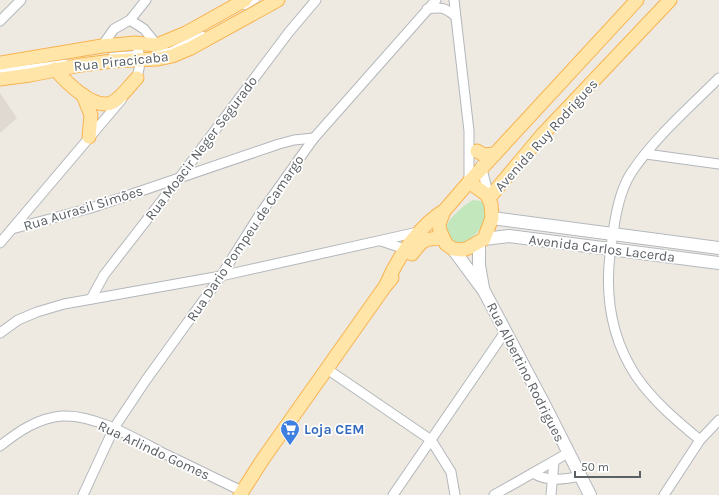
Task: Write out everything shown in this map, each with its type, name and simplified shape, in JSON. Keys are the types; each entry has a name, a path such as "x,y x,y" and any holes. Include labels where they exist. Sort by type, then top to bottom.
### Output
{"main road":[{"name":"Rua Piracicaba","path":"0,79 112,61 140,51 158,59 172,56 192,48 278,0"},
{"name":"Avenida Ruy Rodrigues","path":"386,285 394,266 418,232 444,211 637,0"},
{"name":"Avenida Ruy Rodrigues","path":"492,218 489,198 542,135 670,0"},
{"name":"Rua Piracicaba","path":"0,63 104,51 140,51 156,49 243,5"},
{"path":"55,69 67,83 96,103 107,104 117,99 137,78"},
{"path":"83,95 91,115 89,137"},
{"path":"477,151 484,155 495,154"},
{"path":"469,182 483,191 489,198"},
{"path":"444,211 439,224 442,238 446,244 453,249 463,250 482,241 492,218"},
{"name":"Avenida Carlos Lacerda","path":"492,218 719,248"},
{"name":"Avenida Carlos Lacerda","path":"482,241 509,236 719,263"},
{"name":"Avenida Ruy Rodrigues","path":"241,493 263,459 386,285 401,269 422,242 427,239 442,238"},
{"name":"Rua Albertino Rodrigues","path":"482,241 479,265 484,291"},
{"name":"Rua Albertino Rodrigues","path":"453,249 484,291 590,495"}],"street":[{"path":"0,21 21,0"},
{"path":"104,51 114,29 130,20 146,0"},
{"name":"Rua Moacir Neger Segurado","path":"91,299 104,275 289,32 316,0"},
{"name":"Rua Dario Pompeu de Camargo","path":"83,495 114,428 146,380 221,276 260,214 314,138 436,0"},
{"path":"454,0 469,131 469,182"},
{"path":"427,9 442,8 448,10 455,16"},
{"path":"130,20 144,29 156,49"},
{"path":"0,243 126,95 137,78 140,68 140,51"},
{"path":"700,440 673,418 651,395 636,376 624,354 616,331 610,306 608,280 610,248 614,221 630,175 646,154 719,78"},
{"path":"469,131 477,151 489,198"},
{"name":"Rua Aurasil Simões","path":"12,229 91,208 279,144 294,140 314,138"},
{"path":"646,154 719,164"},
{"path":"0,334 18,320 37,312 64,304 221,276 418,232"},
{"path":"381,241 405,249"},
{"path":"393,495 505,332"},
{"path":"327,368 431,440 451,472 455,495"},
{"name":"Rua Arlindo Gomes","path":"0,446 29,425 44,420 63,416 88,419 114,428 241,493"},
{"path":"664,495 700,440 719,420"},
{"path":"494,495 568,453"},
{"path":"551,495 554,462"},
{"path":"533,473 540,477 566,480 580,476"}],"lane":[{"path":"243,5 257,0"},
{"path":"222,25 268,0"},
{"path":"140,51 162,48 226,17"},
{"path":"156,49 170,50 209,31"},
{"path":"0,68 72,59 0,71"}],"shaded area":[{"path":"0,93 17,118 0,133"}],"green space":[{"path":"473,200 482,201 488,208 483,224 474,236 465,244 450,243 446,231 447,224 466,204"}],"place":[{"name":"Loja CEM","path":"290,446"}]}
